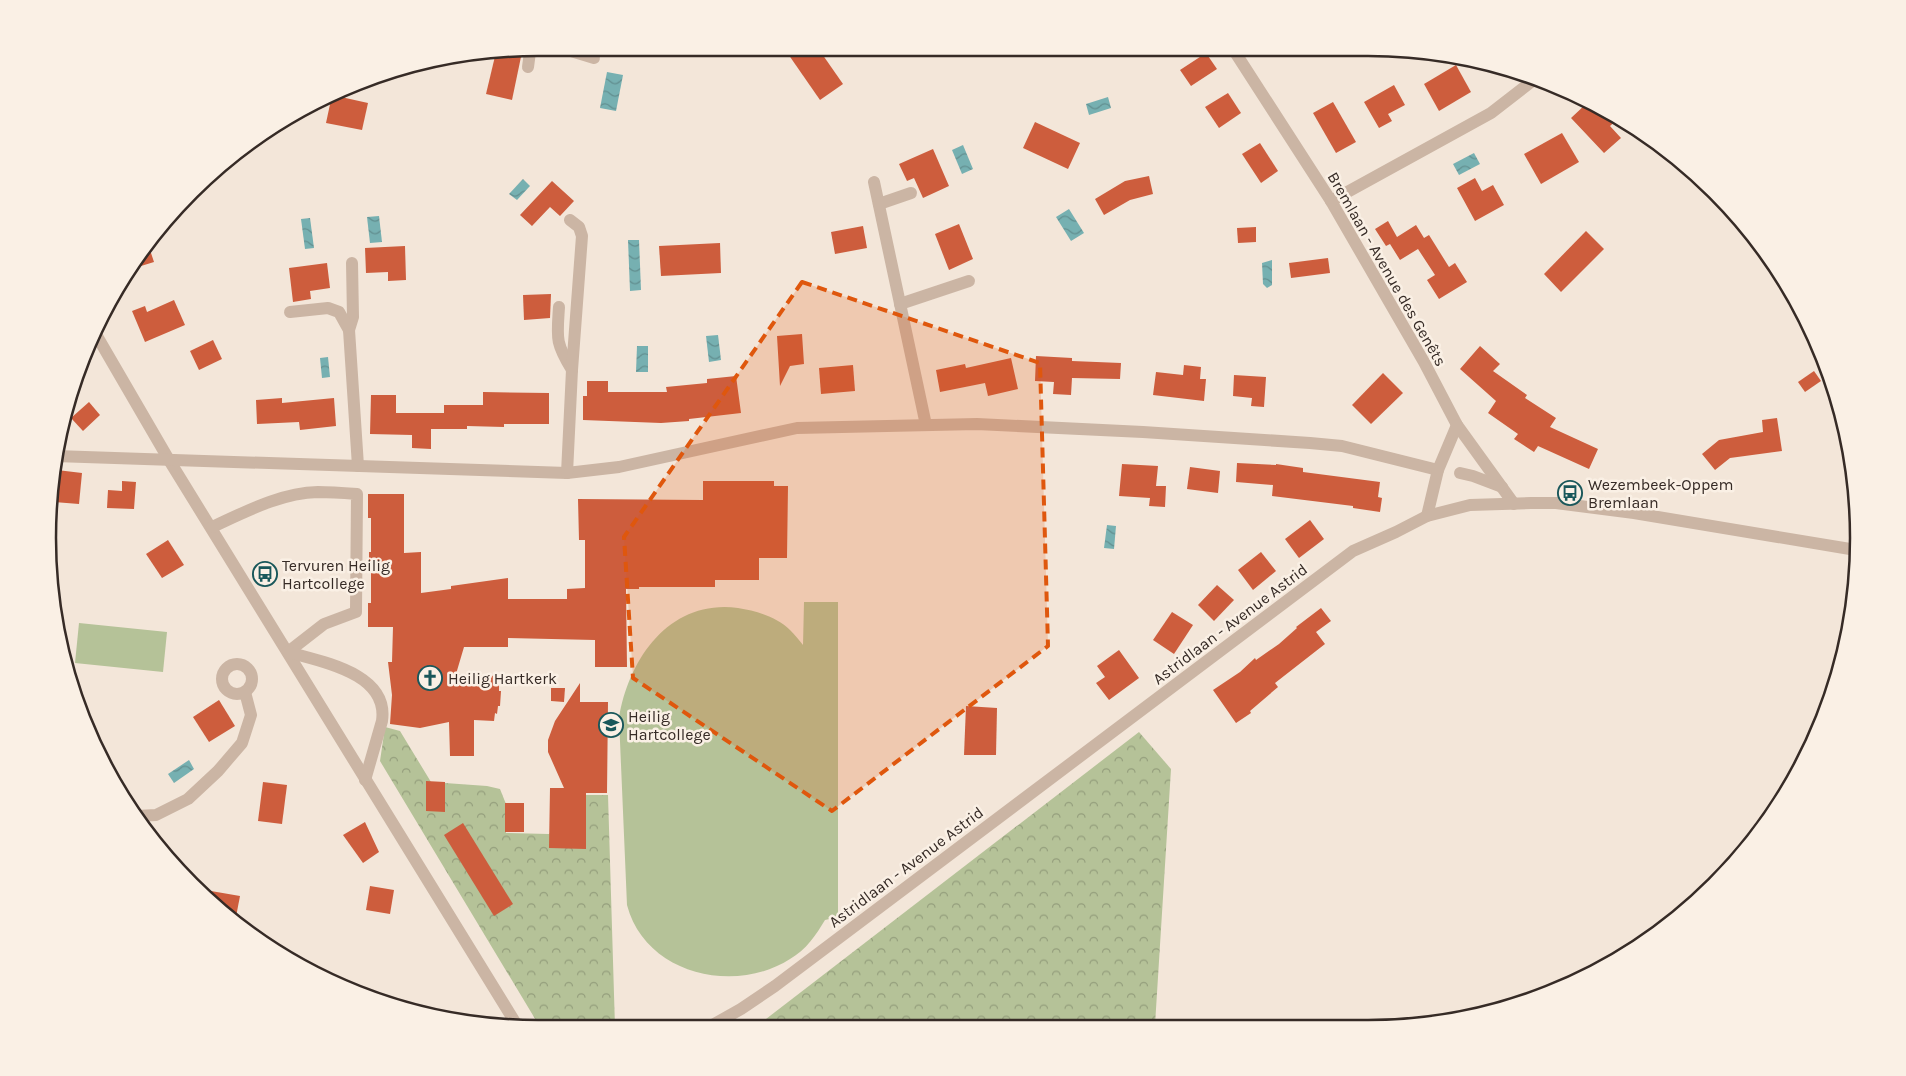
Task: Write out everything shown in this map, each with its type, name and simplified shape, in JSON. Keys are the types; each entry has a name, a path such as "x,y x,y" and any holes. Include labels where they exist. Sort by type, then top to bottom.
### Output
{"street":[{"path":"528,67 529,56"},
{"path":"587,56 594,58"},
{"name":"Bremlaan - Avenue des Genêts","path":"1238,56 1331,201 1424,362 1457,425 1514,504"},
{"path":"1331,201 1491,113 1528,84"},
{"path":"874,182 926,425"},
{"path":"879,204 912,193"},
{"path":"567,473 572,370 582,236 579,227 570,220"},
{"path":"352,263 353,317 349,330 358,466"},
{"path":"900,304 969,281"},
{"path":"559,307 557,339 561,351 572,370"},
{"path":"290,312 328,308 339,312 349,330"},
{"path":"99,340 169,460 212,527 365,780 513,1019"},
{"path":"64,456 567,473 619,467 797,428 977,424 1104,430 1342,446 1438,470"},
{"path":"1427,516 1438,470 1457,425"},
{"path":"1460,474 1473,476 1502,487"},
{"path":"212,527 280,498 318,492 357,494 356,612 324,624 288,652"},
{"name":"Astridlaan - Avenue Astrid","path":"721,1020 775,986 1348,555 1427,516 1470,505 1556,503 1606,509 1850,549"},
{"path":"288,652 352,673 372,687 378,694 384,712 365,780"},
{"path":"144,815 156,814 188,799 218,771 242,743 251,716 245,692"}],"highlighted area":[{"path":"802,282 1040,363 1048,646 832,811 633,678 624,537"}],"green space":[{"path":"804,602 838,602 838,917 825,920 806,947 790,959 768,970 743,975 719,976 694,971 672,962 652,948 637,929 627,905 619,718 624,696 632,674 643,654 657,637 673,623 692,613 714,608 738,608 759,613 785,625 803,645"},
{"path":"79,623 167,632 163,672 75,663"},
{"path":"385,727 400,731 431,782 487,786 500,789 506,804 506,833 549,834 584,795 608,795 615,1020 536,1020 380,761"},
{"path":"1139,732 1171,769 1155,1020 766,1019"}],"water":[{"path":"607,72 623,75 616,111 600,108"},
{"path":"1108,97 1111,108 1089,115 1086,104"},
{"path":"963,145 973,169 962,174 952,150"},
{"path":"1474,153 1480,164 1459,175 1453,164"},
{"path":"523,179 530,186 517,200 509,194"},
{"path":"1069,209 1084,233 1071,241 1056,217"},
{"path":"379,216 382,242 370,243 367,217"},
{"path":"310,218 314,248 305,249 301,219"},
{"path":"628,240 639,240 641,290 630,291"},
{"path":"1272,260 1272,285 1267,288 1263,284 1262,263"},
{"path":"718,335 721,360 709,362 706,336"},
{"path":"637,346 648,346 648,372 636,372"},
{"path":"328,357 330,377 322,378 320,358"},
{"path":"1107,525 1116,526 1114,549 1104,548"},
{"path":"189,760 194,769 174,783 168,774"}],"building":[{"path":"789,56 823,56 843,84 820,100"},
{"path":"1201,56 1208,56 1217,69 1191,86 1180,70"},
{"path":"521,57 512,100 486,94 495,58"},
{"path":"1456,65 1471,92 1439,111 1424,84"},
{"path":"1394,85 1405,105 1388,114 1392,121 1379,128 1364,102"},
{"path":"1228,93 1241,113 1219,128 1205,107"},
{"path":"344,98 368,103 362,130 326,123 330,104"},
{"path":"1333,102 1356,142 1336,153 1313,113"},
{"path":"1583,107 1613,123 1610,126 1621,138 1604,153 1571,118"},
{"path":"1035,122 1080,143 1068,169 1023,148"},
{"path":"1562,133 1579,162 1541,184 1524,154"},
{"path":"1260,143 1278,171 1261,183 1242,154"},
{"path":"933,149 949,186 923,198 914,178 907,181 899,164"},
{"path":"1149,176 1153,194 1130,200 1104,215 1095,199 1125,181"},
{"path":"1475,178 1482,191 1493,185 1504,205 1475,221 1457,188"},
{"path":"552,181 574,201 560,216 550,207 532,226 520,215"},
{"path":"1388,221 1397,237 1416,225 1424,238 1429,235 1449,267 1455,263 1467,282 1439,299 1427,280 1435,275 1418,249 1400,260 1390,244 1386,246 1375,229"},
{"path":"959,224 973,259 949,270 935,234"},
{"path":"863,226 867,248 835,254 831,232"},
{"path":"1256,227 1256,242 1238,243 1237,228"},
{"path":"1586,231 1604,249 1561,292 1544,274"},
{"path":"720,243 721,273 661,276 659,246"},
{"path":"405,246 406,280 388,281 388,272 366,273 365,248"},
{"path":"151,252 154,262 140,266"},
{"path":"1328,258 1330,273 1291,278 1289,263"},
{"path":"327,263 330,288 310,291 311,299 293,302 289,268"},
{"path":"551,294 550,318 524,320 523,295"},
{"path":"174,300 185,325 145,342 132,311 145,306 147,312"},
{"path":"802,334 804,364 790,366 780,386 777,336"},
{"path":"213,340 222,359 199,370 190,351"},
{"path":"1480,346 1500,364 1493,371 1527,395 1525,398 1556,418 1550,427 1598,449 1589,469 1538,446 1534,452 1514,439 1518,434 1488,413 1496,401 1460,369"},
{"path":"1036,356 1072,358 1072,361 1121,363 1120,379 1072,378 1071,395 1053,394 1054,382 1035,381"},
{"path":"1011,358 1018,389 988,396 985,383 940,392 936,370 965,364 966,368"},
{"path":"853,365 855,391 821,394 819,368"},
{"path":"1184,365 1201,367 1200,379 1206,379 1204,401 1153,395 1156,372 1183,375"},
{"path":"1814,371 1821,381 1805,392 1798,382"},
{"path":"1383,373 1403,393 1371,424 1352,405"},
{"path":"1234,375 1266,377 1264,407 1251,406 1252,398 1233,396"},
{"path":"736,376 741,413 661,423 583,420 583,396 587,396 587,381 608,381 608,392 667,392 666,387 707,383 707,379"},
{"path":"483,392 549,393 549,424 504,424 504,427 467,426 467,429 431,429 431,449 412,448 412,435 370,434 371,395 396,395 396,413 444,413 444,405 483,405"},
{"path":"282,398 282,403 334,398 336,426 300,430 299,422 257,424 256,400"},
{"path":"89,402 100,415 83,431 72,417"},
{"path":"1777,418 1782,451 1730,458 1715,470 1702,454 1719,440 1763,432 1762,420"},
{"path":"1237,463 1276,464 1303,468 1303,472 1380,482 1378,497 1382,498 1380,512 1353,508 1353,506 1272,496 1273,485 1236,482"},
{"path":"1122,464 1158,466 1156,486 1166,486 1165,507 1149,506 1150,498 1119,496"},
{"path":"1190,467 1220,471 1218,493 1187,489"},
{"path":"61,470 82,473 79,504 57,502"},
{"path":"122,481 136,482 134,509 107,508 108,490 122,491"},
{"path":"703,481 774,481 774,486 788,486 787,558 759,558 759,580 715,580 715,587 639,587 639,589 626,589 627,667 595,667 595,640 508,638 508,647 464,647 456,674 497,676 496,683 499,683 499,691 501,691 500,706 498,706 497,714 495,713 494,721 474,720 474,756 450,756 449,722 420,728 390,724 392,695 388,662 392,662 393,627 368,627 368,603 371,603 369,552 371,552 371,518 368,518 368,494 404,494 404,553 421,552 421,593 451,589 451,586 508,578 508,599 567,599 567,589 585,588 585,540 579,540 578,499 703,500"},
{"path":"1310,520 1324,539 1299,558 1285,539"},
{"path":"168,540 184,565 162,578 146,554"},
{"path":"1261,552 1276,571 1253,590 1238,570"},
{"path":"1217,585 1234,600 1214,621 1198,605"},
{"path":"1321,608 1331,621 1316,632 1325,644 1275,683 1278,687 1250,711 1251,713 1236,723 1213,690 1240,672 1255,658 1256,660 1279,644 1296,627"},
{"path":"1172,612 1193,625 1174,654 1153,640"},
{"path":"1119,650 1139,678 1109,700 1096,683 1105,677 1097,666"},
{"path":"580,683 580,702 608,702 607,793 586,793 586,849 549,848 550,788 564,788 548,752 548,740 555,721"},
{"path":"551,688 565,688 564,702 551,701"},
{"path":"219,700 235,726 209,742 193,717"},
{"path":"966,706 997,708 996,755 964,755"},
{"path":"426,781 445,782 445,812 426,811"},
{"path":"263,782 287,785 282,824 258,821"},
{"path":"505,803 524,803 524,832 505,832"},
{"path":"365,822 379,852 363,863 343,835"},
{"path":"463,823 513,904 494,916 444,835"},
{"path":"370,886 394,890 390,914 366,910"},
{"path":"211,892 240,896 237,913 220,900"}],"place":[{"name":"Wezembeek-Oppem Bremlaan","path":"1570,493"},
{"name":"Tervuren Heilig Hartcollege","path":"265,574"},
{"name":"Heilig Hartkerk","path":"430,678"},
{"name":"Heilig Hartcollege","path":"611,725"}]}
